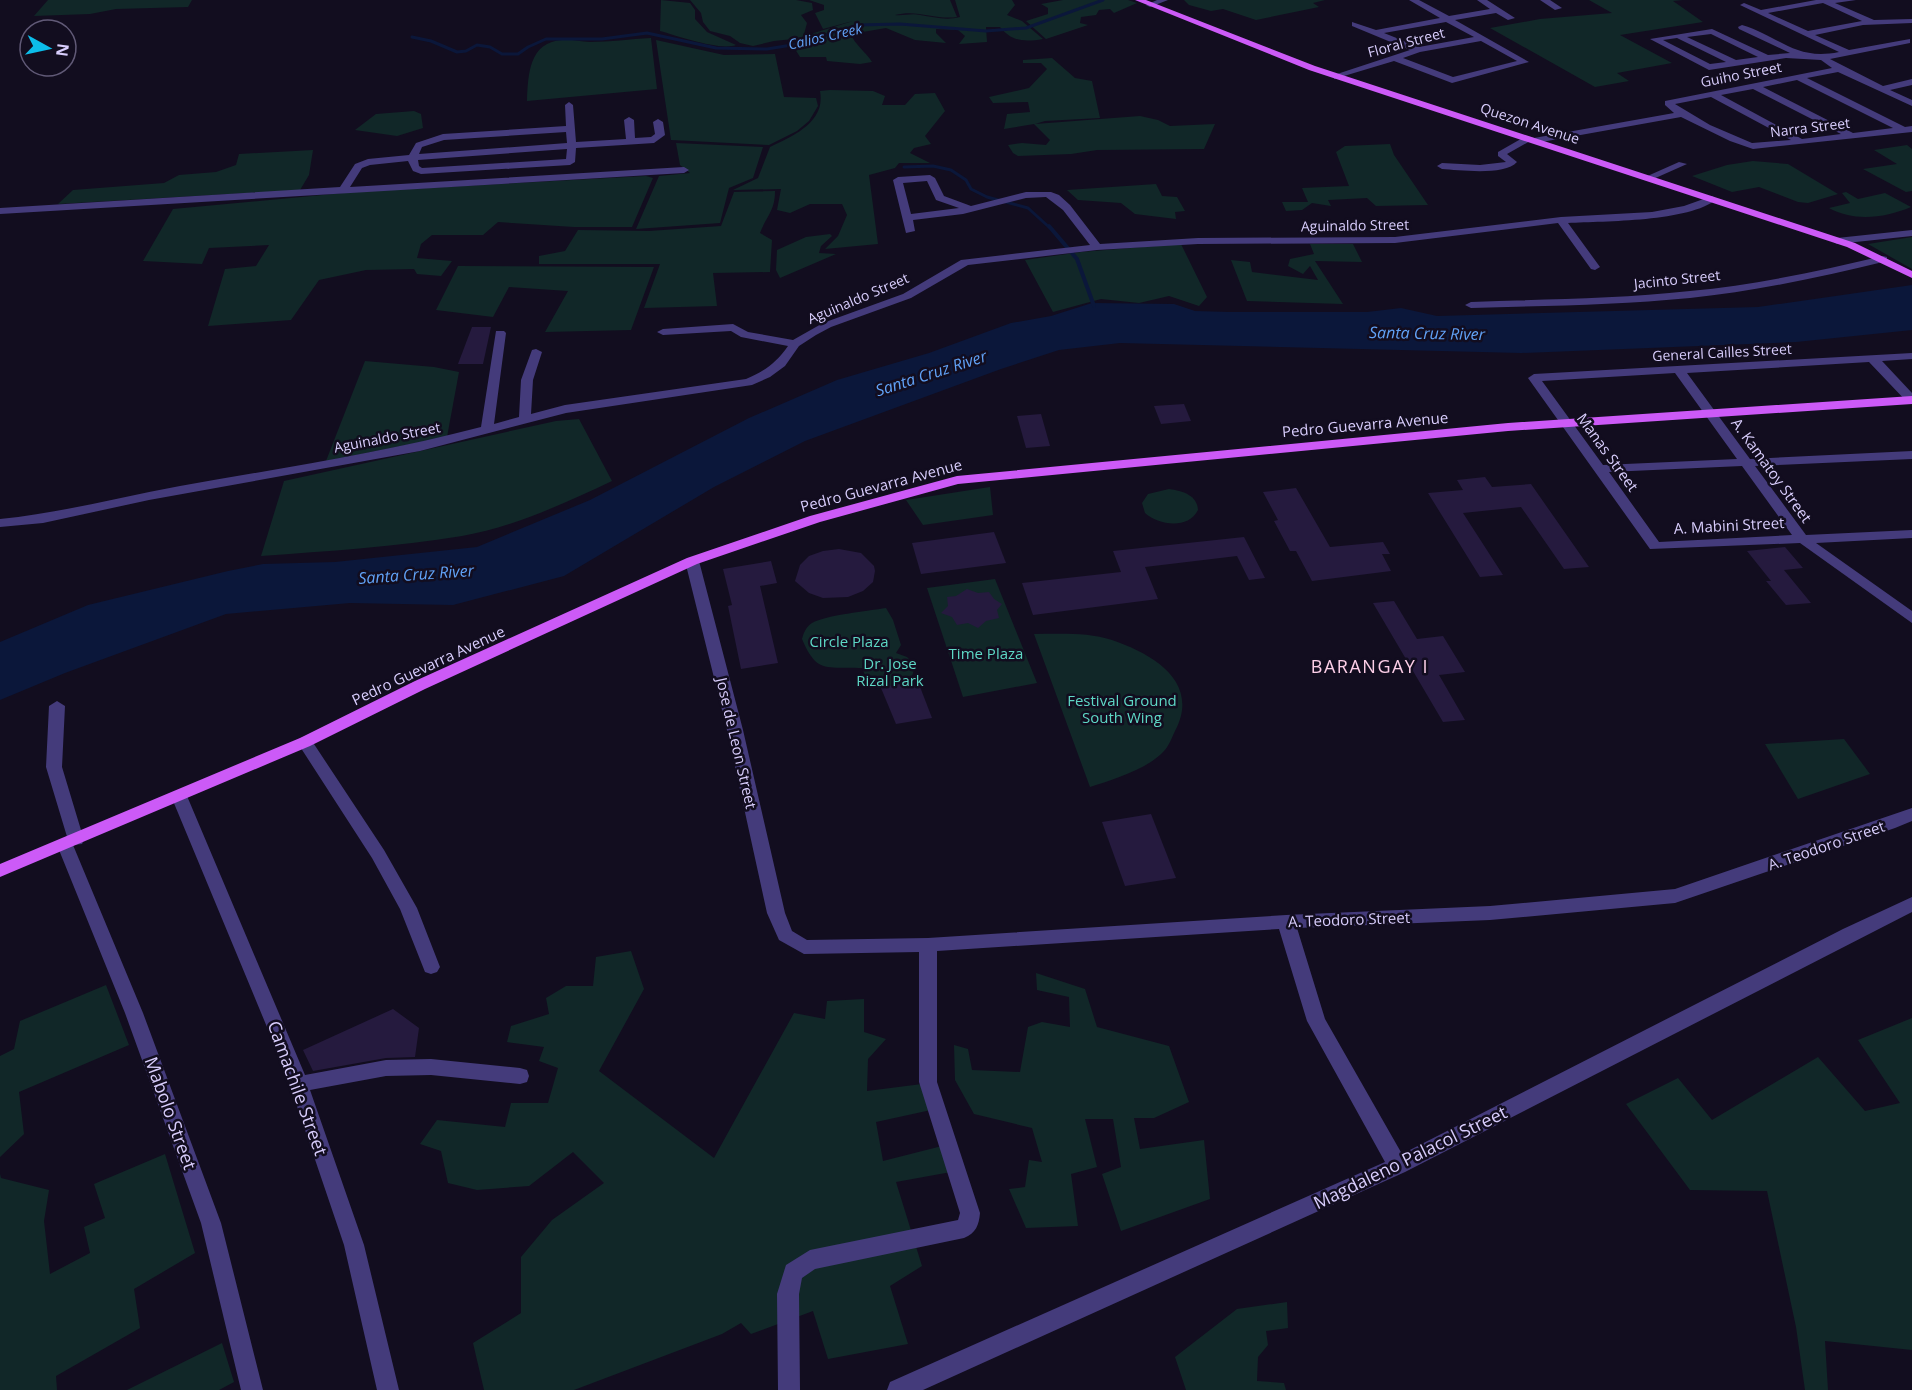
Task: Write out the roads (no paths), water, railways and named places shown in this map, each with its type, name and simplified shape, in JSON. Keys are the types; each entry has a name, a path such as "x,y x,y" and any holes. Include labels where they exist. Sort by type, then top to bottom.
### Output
{"main road":[{"name":"Quezon Avenue","path":"1139,0 1337,76 1837,241 1883,259 1912,275"},
{"name":"Pedro Guevarra Avenue","path":"0,871 305,742 420,685 692,561 815,519 957,480 1566,423 1912,400"}],"street":[{"path":"1150,5 1164,0"},
{"path":"1395,58 1452,80 1525,62 1413,0"},
{"path":"1481,0 1511,18"},
{"path":"1544,0 1558,8"},
{"path":"1761,12 1823,0 1852,0"},
{"path":"1823,0 1875,23 1910,42"},
{"path":"1744,5 1846,52"},
{"path":"1376,32 1498,10"},
{"path":"1806,34 1863,23 1912,21"},
{"path":"1355,24 1418,50"},
{"path":"1742,27 1802,55"},
{"path":"1767,58 1712,31 1654,39 1703,66 1713,67 1767,58 1802,55 1825,57 1910,42"},
{"path":"1679,36 1735,63"},
{"name":"Floral Street","path":"1337,76 1418,50 1483,38"},
{"path":"1825,57 1839,69 1912,103"},
{"name":"Guiho Street","path":"1682,114 1668,103 1839,69"},
{"path":"1798,77 1907,129"},
{"path":"1882,89 1912,82"},
{"path":"1754,85 1850,135"},
{"path":"1710,93 1800,141"},
{"path":"569,105 569,129 574,145 570,162 421,171 416,170 413,165 413,156 420,144 443,137 569,129"},
{"path":"1442,166 1480,168 1509,165 1512,162 1501,154 1532,139 1682,114"},
{"name":"Narra Street","path":"1682,114 1751,146 1907,129"},
{"path":"629,120 631,141"},
{"path":"343,190 358,166 388,158 658,138 658,122"},
{"path":"1648,178 1682,164"},
{"path":"0,211 684,170"},
{"path":"910,231 897,180 930,178 940,198 971,209"},
{"path":"907,218 1049,194 1069,212 1096,247"},
{"name":"Aguinaldo Street","path":"0,523 43,519 149,496 420,447 566,410 748,382 766,375 781,364 795,344 828,325 907,296 965,262 1096,247 1198,241 1395,240 1561,220 1652,215 1686,209 1712,199"},
{"path":"1561,220 1595,267"},
{"path":"1837,241 1912,233"},
{"name":"Jacinto Street","path":"1471,305 1627,299 1723,291 1838,270 1883,259"},
{"path":"663,332 733,327 745,335 795,344"},
{"path":"487,429 500,333"},
{"path":"525,420 527,380 536,352"},
{"name":"General Cailles Street","path":"1534,378 1912,356"},
{"path":"1873,359 1912,400"},
{"name":"A. Kamatoy Street","path":"1678,369 1802,538 1912,618"},
{"name":"Manas Street","path":"1534,378 1655,546"},
{"path":"1601,469 1912,455"},
{"name":"A. Mabini Street","path":"1655,546 1912,534"},
{"name":"Jose de Leon Street","path":"692,561 743,765 767,878 781,926"},
{"name":"Mabolo Street","path":"57,706 54,767 70,843 211,1223 252,1390"},
{"path":"305,742 378,854 408,908 431,967"},
{"name":"Camachile Street","path":"179,796 298,1084 354,1245 388,1390"},
{"name":"A. Teodoro Street","path":"781,926 785,935 804,947 928,945 1286,922 1490,913 1675,896 1889,824 1912,814"},
{"name":"Magdaleno Palacol Street","path":"898,1390 1398,1166 1849,934 1912,904"},
{"path":"1286,922 1316,1021 1398,1166"},
{"path":"789,1390 788,1294 793,1272 810,1260 964,1228 969,1222 970,1213 928,1082 928,945"},
{"path":"298,1084 397,1068 431,1066 520,1076"}],"water":[{"name":"Santa Cruz River","path":"1912,285 1912,330 1796,342 1521,353 1120,343 1059,350 805,441 714,487 564,576 453,605 350,603 226,614 65,673 0,700 0,642 88,605 263,564 335,562 477,547 590,500 749,418 837,380 929,353 1011,323 1051,316 1092,303 1174,304 1195,311 1229,312 1367,312 1401,308 1437,316 1758,307"}],"waterway":[{"name":"Calios Creek","path":"412,37 431,41 457,52 466,51 477,45 490,47 502,54 518,54 546,39 602,39 647,33 716,48 767,49 798,44 858,25 900,24 986,31 1026,28 1103,0"},
{"path":"904,167 933,166 951,170 966,180 971,189 987,197 1028,208 1050,228"},
{"path":"1049,226 1077,259 1094,306"}],"district":[{"name":"BARANGAY I","path":"1370,666"}],"park label":[{"name":"Circle Plaza","path":"849,641"},
{"name":"Time Plaza","path":"986,653"},
{"name":"Dr. Jose Rizal Park","path":"890,672"},
{"name":"Festival Ground South Wing","path":"1122,708"}]}
